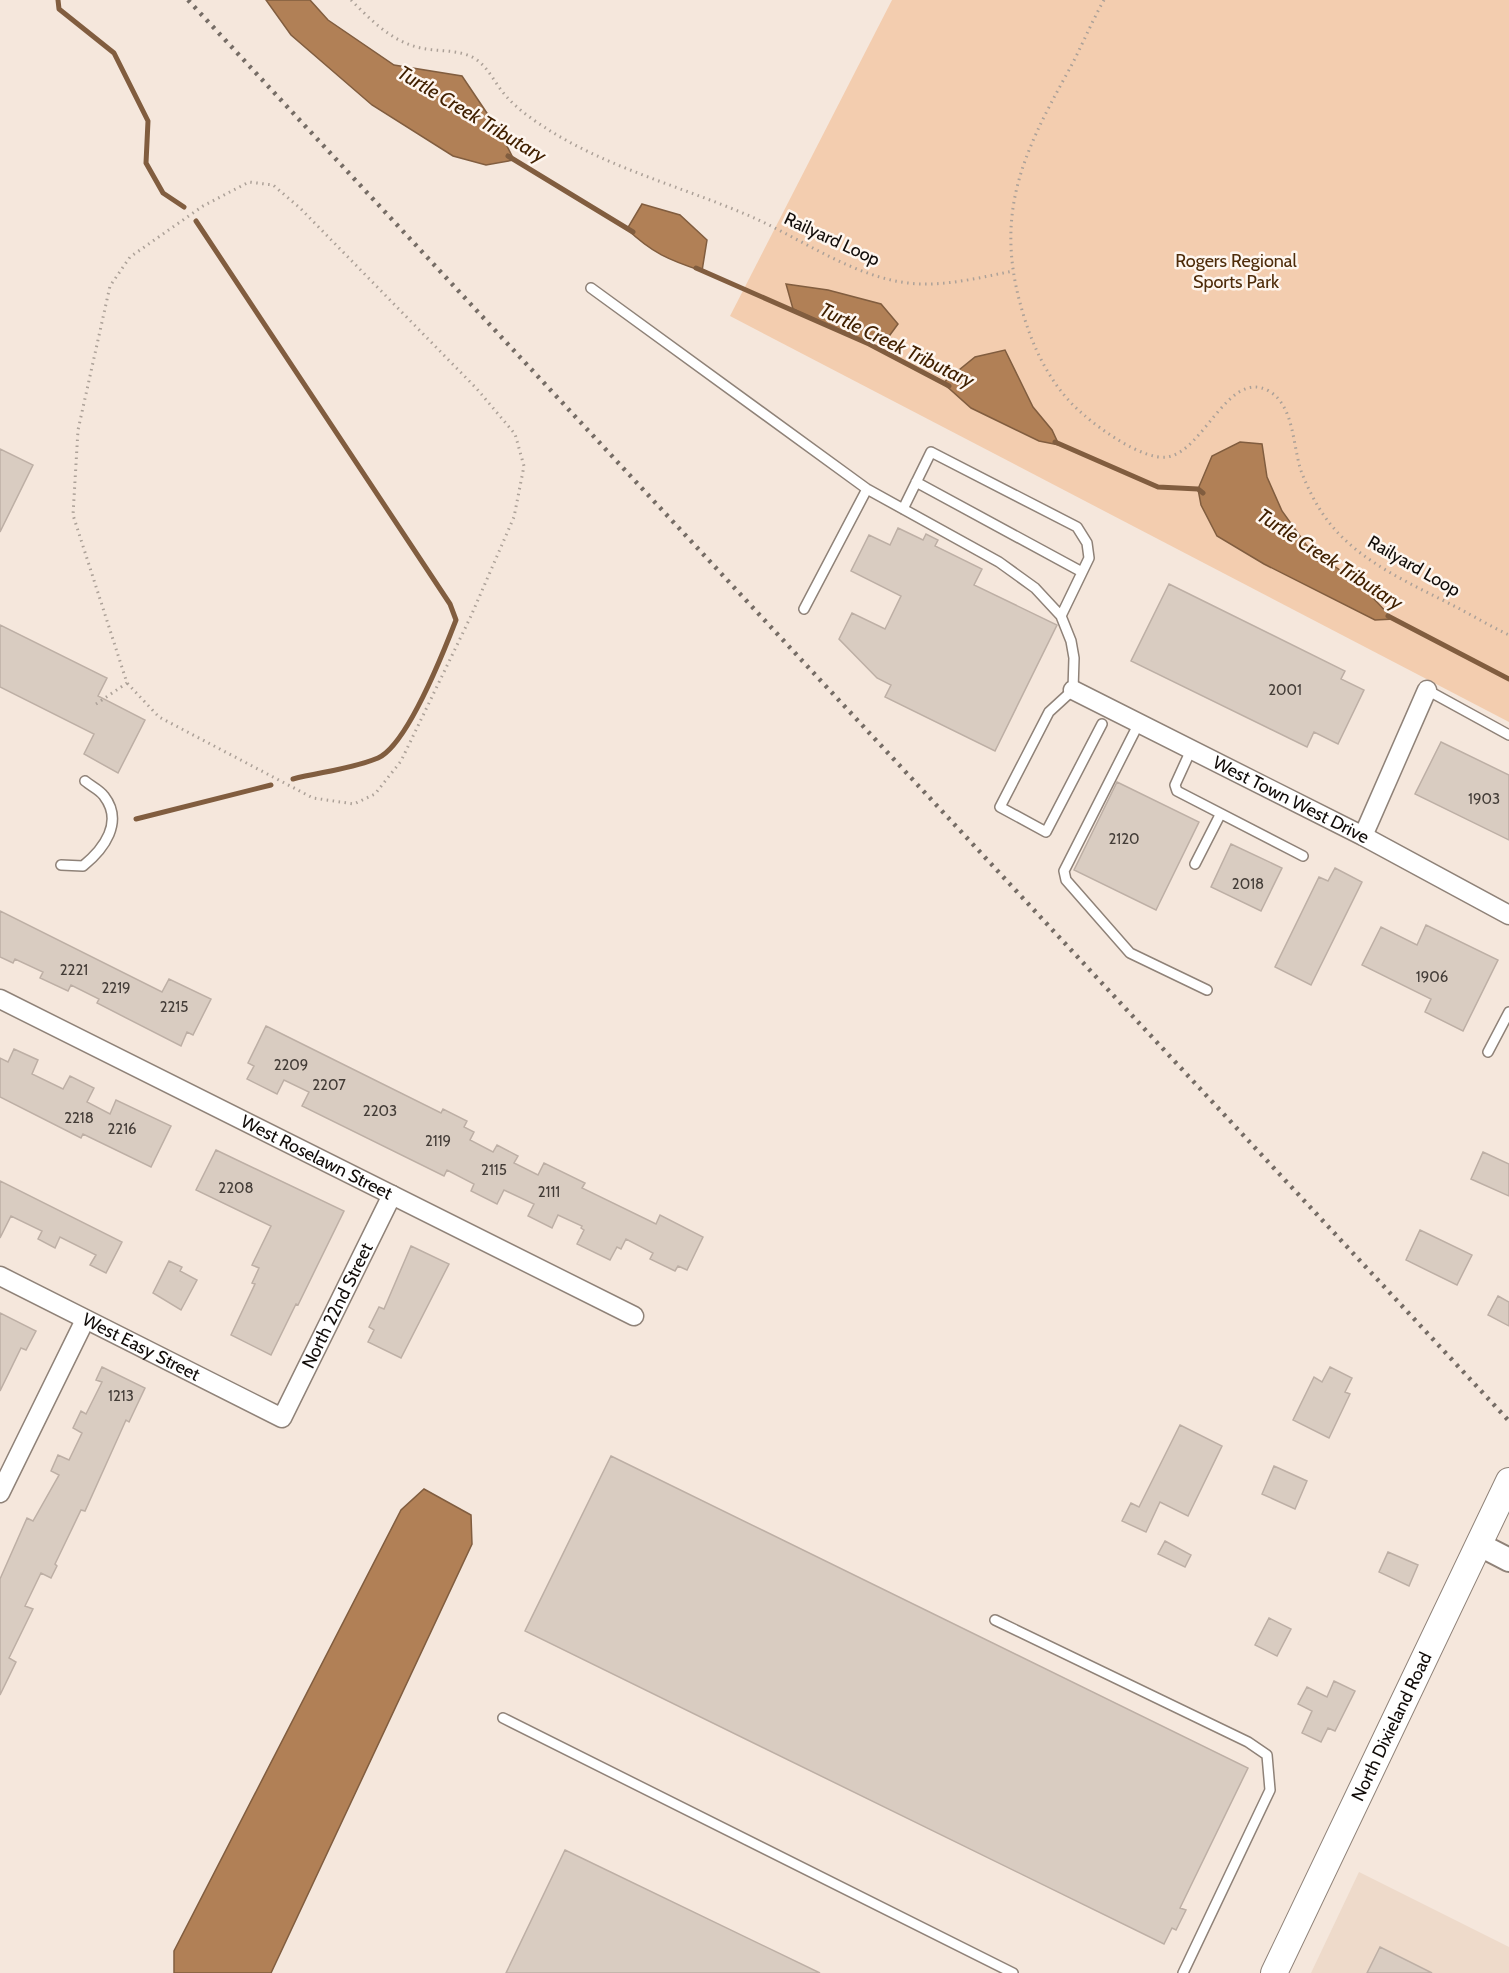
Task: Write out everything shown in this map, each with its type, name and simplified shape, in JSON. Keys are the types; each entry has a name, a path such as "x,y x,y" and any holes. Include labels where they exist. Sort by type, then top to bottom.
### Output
{"main road":[{"name":"North Dixieland Road","path":"1274,1973 1509,1481"}],"street":[{"name":"West Town West Drive","path":"1073,690 1363,836 1509,915"},
{"path":"1363,836 1427,690"},
{"name":"West Roselawn Street","path":"0,999 634,1316"},
{"name":"North 22nd Street","path":"282,1418 392,1195"},
{"name":"West Easy Street","path":"0,1276 282,1418"},
{"path":"0,1493 85,1320"},
{"path":"1480,1545 1509,1560"}],"lane":[{"path":"591,288 867,489 999,562 1035,588 1061,616 1071,641 1074,658 1073,690 1049,712 1000,807 1046,832 1102,724"},
{"path":"903,509 931,452 1077,527 1087,543 1089,558 1061,616"},
{"path":"916,483 1082,572"},
{"path":"804,609 867,489"},
{"path":"1427,690 1509,735"},
{"path":"1139,723 1064,871 1066,880 1130,953 1207,990"},
{"path":"1191,750 1175,785 1176,791 1303,856"},
{"path":"61,865 83,866 100,852 111,834 113,816 104,796 85,781"},
{"path":"1195,864 1220,815"},
{"path":"1488,1052 1509,1012"},
{"path":"995,1620 1248,1742 1267,1755 1270,1790 1183,1973"},
{"path":"503,1718 1013,1973"}],"path":[{"name":"Railyard Loop","path":"351,0 382,30 399,40 419,48 463,53 476,59 506,96 527,115 552,132 601,158 752,217 852,266 885,278 919,284 953,282 1013,271 1021,309 1034,348 1077,409 1101,429 1156,457 1169,457 1182,451 1198,436 1225,402 1239,392 1254,387 1268,390 1279,399 1286,410 1303,477 1332,526 1358,551 1401,578 1509,635"},
{"path":"1013,271 1012,205 1022,166 1104,0"},
{"path":"249,182 273,185 300,208 469,381 515,434 524,466 514,517 471,616 401,761 375,794 354,804 314,798 159,717 127,682 73,515 78,430 110,286 129,257 203,206 249,182"},
{"path":"96,704 127,682"}],"shaded area":[{"path":"1359,1872 1509,1947 1509,1973 1311,1973"}],"green space":[{"name":"Rogers Regional Sports Park","path":"892,0 1509,0 1509,722 730,316"}],"water":[{"path":"266,0 310,0 328,20 394,65 462,76 501,134 514,160 486,165 453,156 372,105 291,35"},
{"path":"642,204 680,215 707,240 702,271 662,255 627,229"},
{"path":"786,284 828,290 881,304 898,324 887,339 869,344 793,309"},
{"path":"1005,350 1033,407 1052,430 1059,445 1039,441 971,408 943,383 975,357"},
{"path":"1240,442 1262,444 1267,477 1282,511 1310,550 1358,582 1393,619 1375,620 1264,564 1217,536 1201,505 1198,489 1212,456"},
{"path":"424,1489 471,1515 472,1544 271,1973 174,1973 174,1951 401,1510"}],"building":[{"path":"0,449 33,465 0,532"},
{"path":"898,528 923,540 926,534 938,540 935,546 982,569 974,585 1057,625 995,751 885,697 891,685 877,678 839,639 852,613 885,629 901,596 851,571 869,535 890,545"},
{"path":"1169,584 1345,671 1341,679 1364,690 1338,744 1314,732 1307,747 1131,661"},
{"path":"0,625 107,678 98,696 145,720 118,773 84,754 94,734 0,687"},
{"path":"1441,742 1509,775 1509,840 1415,794"},
{"path":"1117,782 1199,822 1156,910 1074,870"},
{"path":"1231,844 1282,868 1261,911 1211,887"},
{"path":"1335,868 1362,882 1311,985 1275,967 1319,877 1328,881"},
{"path":"0,911 162,992 169,979 211,999 193,1035 187,1032 181,1046 97,1003 99,999 71,985 68,991 40,978 43,972 15,959 13,963 0,957"},
{"path":"1426,925 1498,960 1463,1031 1425,1012 1431,999 1362,965 1381,927 1417,945"},
{"path":"266,1026 441,1113 443,1109 467,1121 464,1127 474,1132 470,1140 493,1152 497,1145 518,1156 514,1163 538,1175 544,1163 585,1183 582,1188 656,1224 660,1215 703,1237 687,1270 678,1266 675,1271 650,1259 653,1253 626,1239 621,1249 617,1247 610,1260 577,1244 584,1230 582,1226 558,1215 552,1228 528,1216 534,1204 504,1190 497,1204 471,1191 474,1184 447,1170 444,1176 302,1106 309,1092 284,1080 277,1094 247,1079 254,1066 248,1063"},
{"path":"14,1049 38,1060 32,1074 63,1089 70,1076 94,1088 87,1102 110,1114 116,1100 171,1126 151,1167 83,1134 81,1138 0,1097 0,1058 8,1062"},
{"path":"216,1150 344,1211 271,1355 231,1335 255,1284 252,1283 259,1268 252,1265 271,1226 196,1190"},
{"path":"1483,1152 1509,1164 1509,1196 1471,1179"},
{"path":"0,1181 122,1242 106,1273 90,1265 96,1255 60,1237 55,1248 38,1239 42,1231 11,1216 0,1238"},
{"path":"1420,1230 1472,1255 1457,1285 1406,1260"},
{"path":"411,1246 449,1264 401,1358 368,1342 374,1330 369,1327 379,1307 384,1309"},
{"path":"169,1261 182,1267 180,1271 197,1280 181,1310 153,1293"},
{"path":"1498,1296 1509,1302 1509,1326 1488,1315"},
{"path":"0,1313 36,1331 26,1350 21,1348 0,1391"},
{"path":"102,1367 145,1388 129,1422 126,1420 85,1511 81,1510 55,1564 57,1566 51,1578 41,1573 25,1606 33,1609 9,1658 16,1662 0,1695 0,1579 27,1518 33,1521 59,1475 51,1471 58,1455 69,1460 82,1433 73,1428 81,1411 86,1414 102,1382 96,1380"},
{"path":"1330,1367 1352,1378 1345,1392 1350,1394 1329,1438 1293,1420 1314,1377 1322,1382"},
{"path":"1180,1425 1222,1446 1188,1516 1160,1502 1146,1532 1122,1521 1131,1503 1139,1507"},
{"path":"611,1456 1248,1768 1180,1908 1186,1910 1176,1930 1172,1928 1164,1944 525,1631"},
{"path":"1274,1466 1307,1481 1295,1509 1262,1494"},
{"path":"1165,1541 1191,1555 1185,1567 1158,1554"},
{"path":"1388,1552 1418,1565 1409,1586 1379,1572"},
{"path":"1269,1618 1291,1629 1277,1656 1255,1645"},
{"path":"1334,1681 1355,1691 1335,1731 1328,1728 1321,1742 1302,1733 1312,1711 1298,1704 1307,1687 1327,1697"},
{"path":"565,1850 820,1973 506,1973"},
{"path":"1380,1947 1432,1973 1367,1973"}],"waterway":[{"path":"58,0 59,9 114,53 148,121 146,163 163,193 184,207"},
{"name":"Turtle Creek Tributary","path":"508,156 633,232"},
{"path":"196,221 450,604 456,620 423,696 401,735 389,750 368,762 293,779"},
{"name":"Turtle Creek Tributary","path":"696,268 869,344 949,386"},
{"name":"Turtle Creek Tributary","path":"1055,442 1158,487 1198,489 1203,493"},
{"name":"Turtle Creek Tributary","path":"1388,616 1509,679"},
{"path":"136,819 271,785"}],"railway":[{"path":"188,0 1509,1421"}]}
